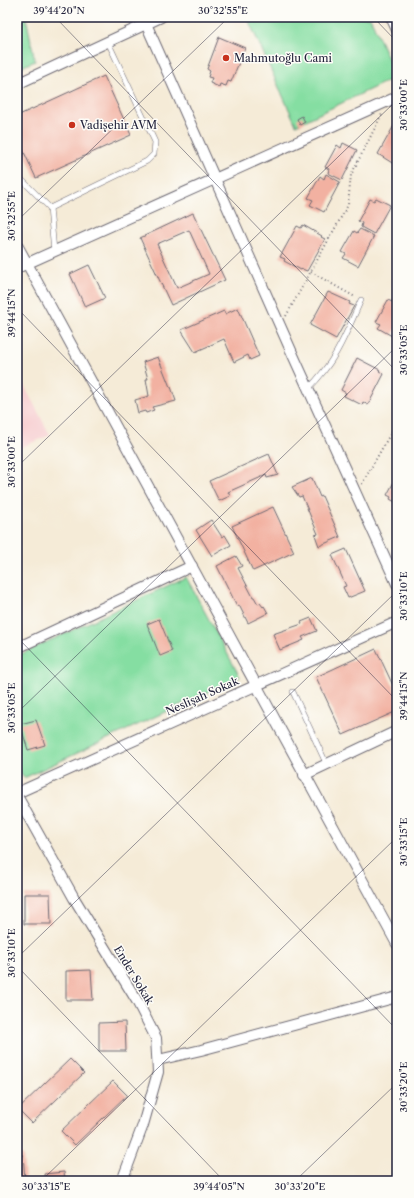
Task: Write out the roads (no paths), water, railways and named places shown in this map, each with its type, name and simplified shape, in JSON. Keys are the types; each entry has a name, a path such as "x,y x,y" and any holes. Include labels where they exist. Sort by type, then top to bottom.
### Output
{"street":[{"path":"17,84 108,42 145,21 161,17"},
{"path":"391,17 397,30"},
{"path":"145,21 280,327 397,584"},
{"path":"17,268 393,99"},
{"path":"17,245 192,566 255,686 397,944"},
{"path":"17,648 192,566"},
{"name":"Neslişah Sokak","path":"17,795 397,622"},
{"path":"304,775 326,763 397,731"},
{"name":"Ender Sokak","path":"17,795 74,898 137,1001 156,1038 158,1072 143,1125 122,1181"},
{"path":"158,1060 201,1050 397,997"}],"lane":[{"path":"50,208 147,162 154,154 155,142 108,42"},
{"path":"17,172 20,178 50,208 54,251"},
{"path":"308,389 322,374 336,355 361,300"},
{"path":"293,692 326,763"}],"place":[{"name":"Mahmutoğlu Cami","path":"226,58"},
{"name":"Vadişehir AVM","path":"72,125"}]}
